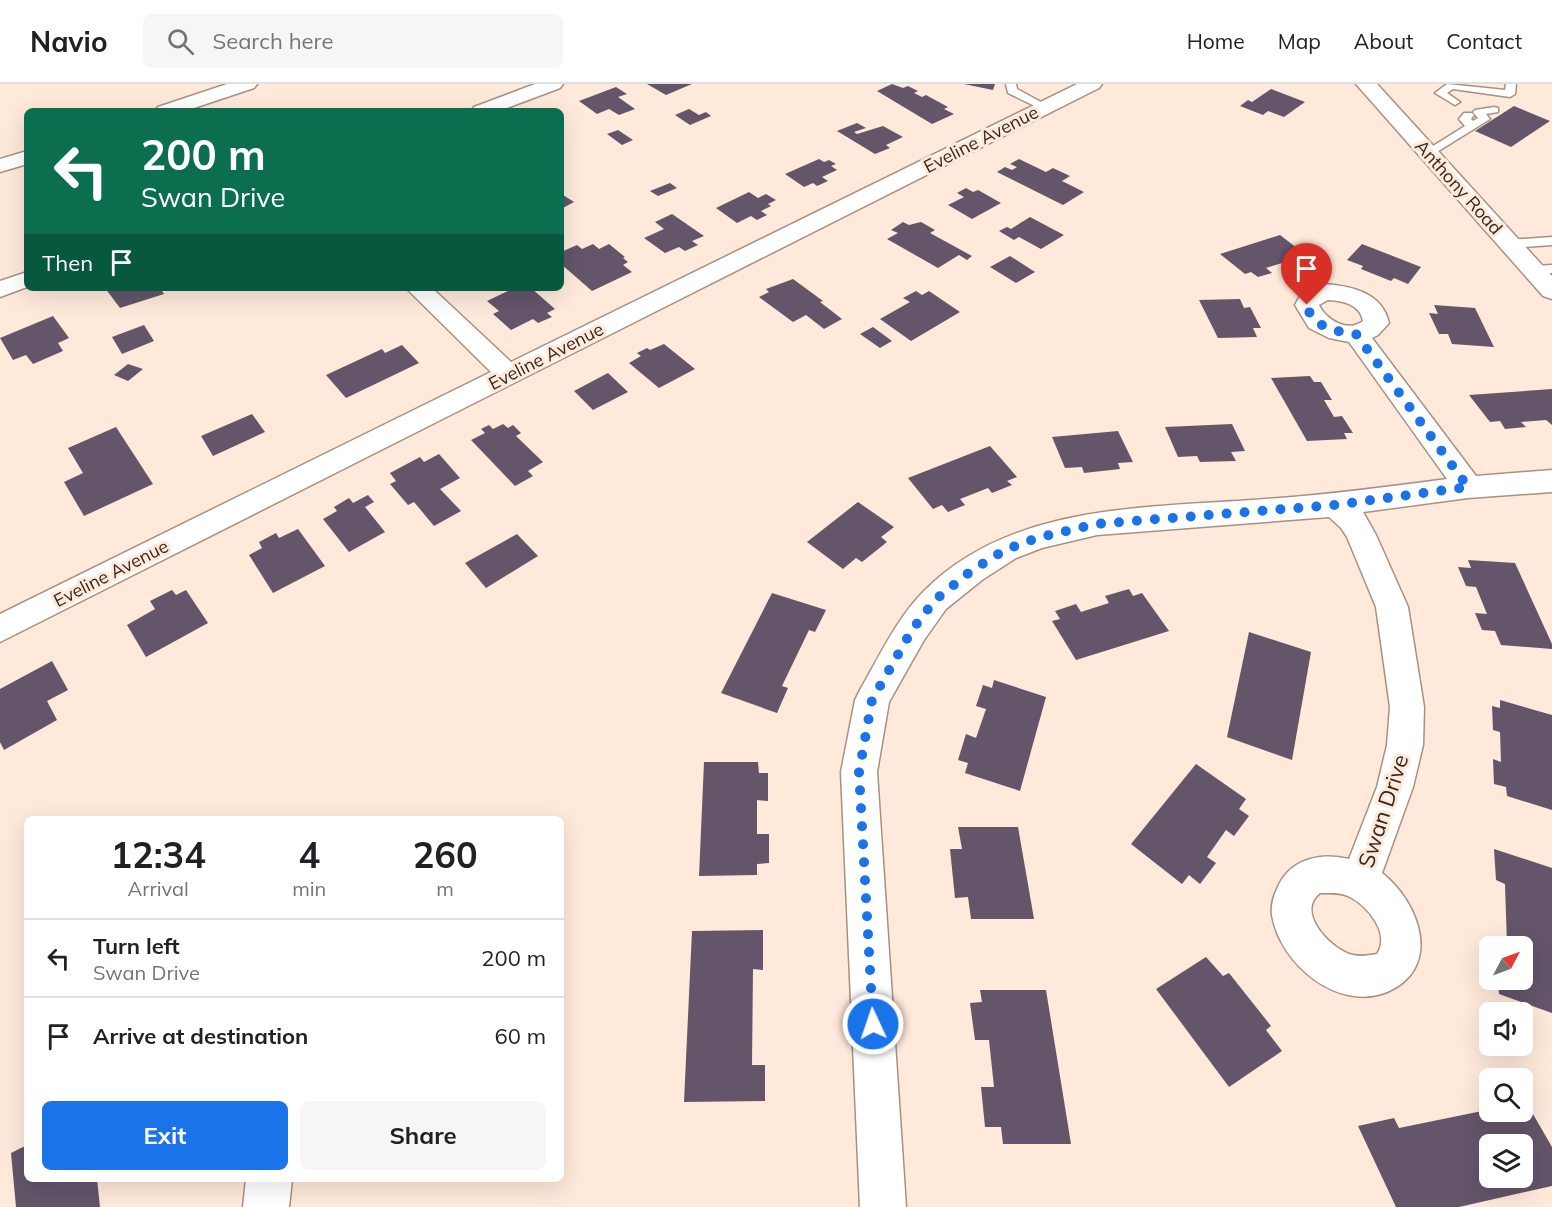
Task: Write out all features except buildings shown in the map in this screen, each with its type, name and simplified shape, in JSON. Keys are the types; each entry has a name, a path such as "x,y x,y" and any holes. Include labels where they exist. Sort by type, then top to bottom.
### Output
{"street":[{"path":"174,108 247,84"},
{"path":"489,108 553,84"},
{"name":"Eveline Avenue","path":"0,629 1092,84"},
{"name":"Anthony Road","path":"1366,84 1510,244 1542,270 1552,291"},
{"path":"214,95 228,108"},
{"path":"0,166 24,158"},
{"path":"0,289 24,280"},
{"path":"421,291 508,375"},
{"path":"1356,334 1468,487"},
{"path":"883,1207 859,772 872,700 912,630 935,600 971,571 1005,550 1037,538 1096,524 1335,505 1468,487 1552,481"},
{"name":"Swan Drive","path":"1335,505 1352,520 1361,535 1392,607 1407,707 1405,745 1395,787 1360,881"},
{"path":"266,1207 269,1182"}],"lane":[{"path":"1011,84 1012,91 1045,107"},
{"path":"1448,101 1440,93 1451,86 1504,95"},
{"path":"1428,153 1465,119 1484,119 1479,112 1486,108"},
{"path":"1510,244 1552,241"}],"route":[{"path":"873,1024 859,772 872,700 912,630 935,600 971,571 1005,550 1037,538 1096,524 1335,505 1468,487 1356,334 1332,330 1322,325 1308,312 1307,305"}]}
